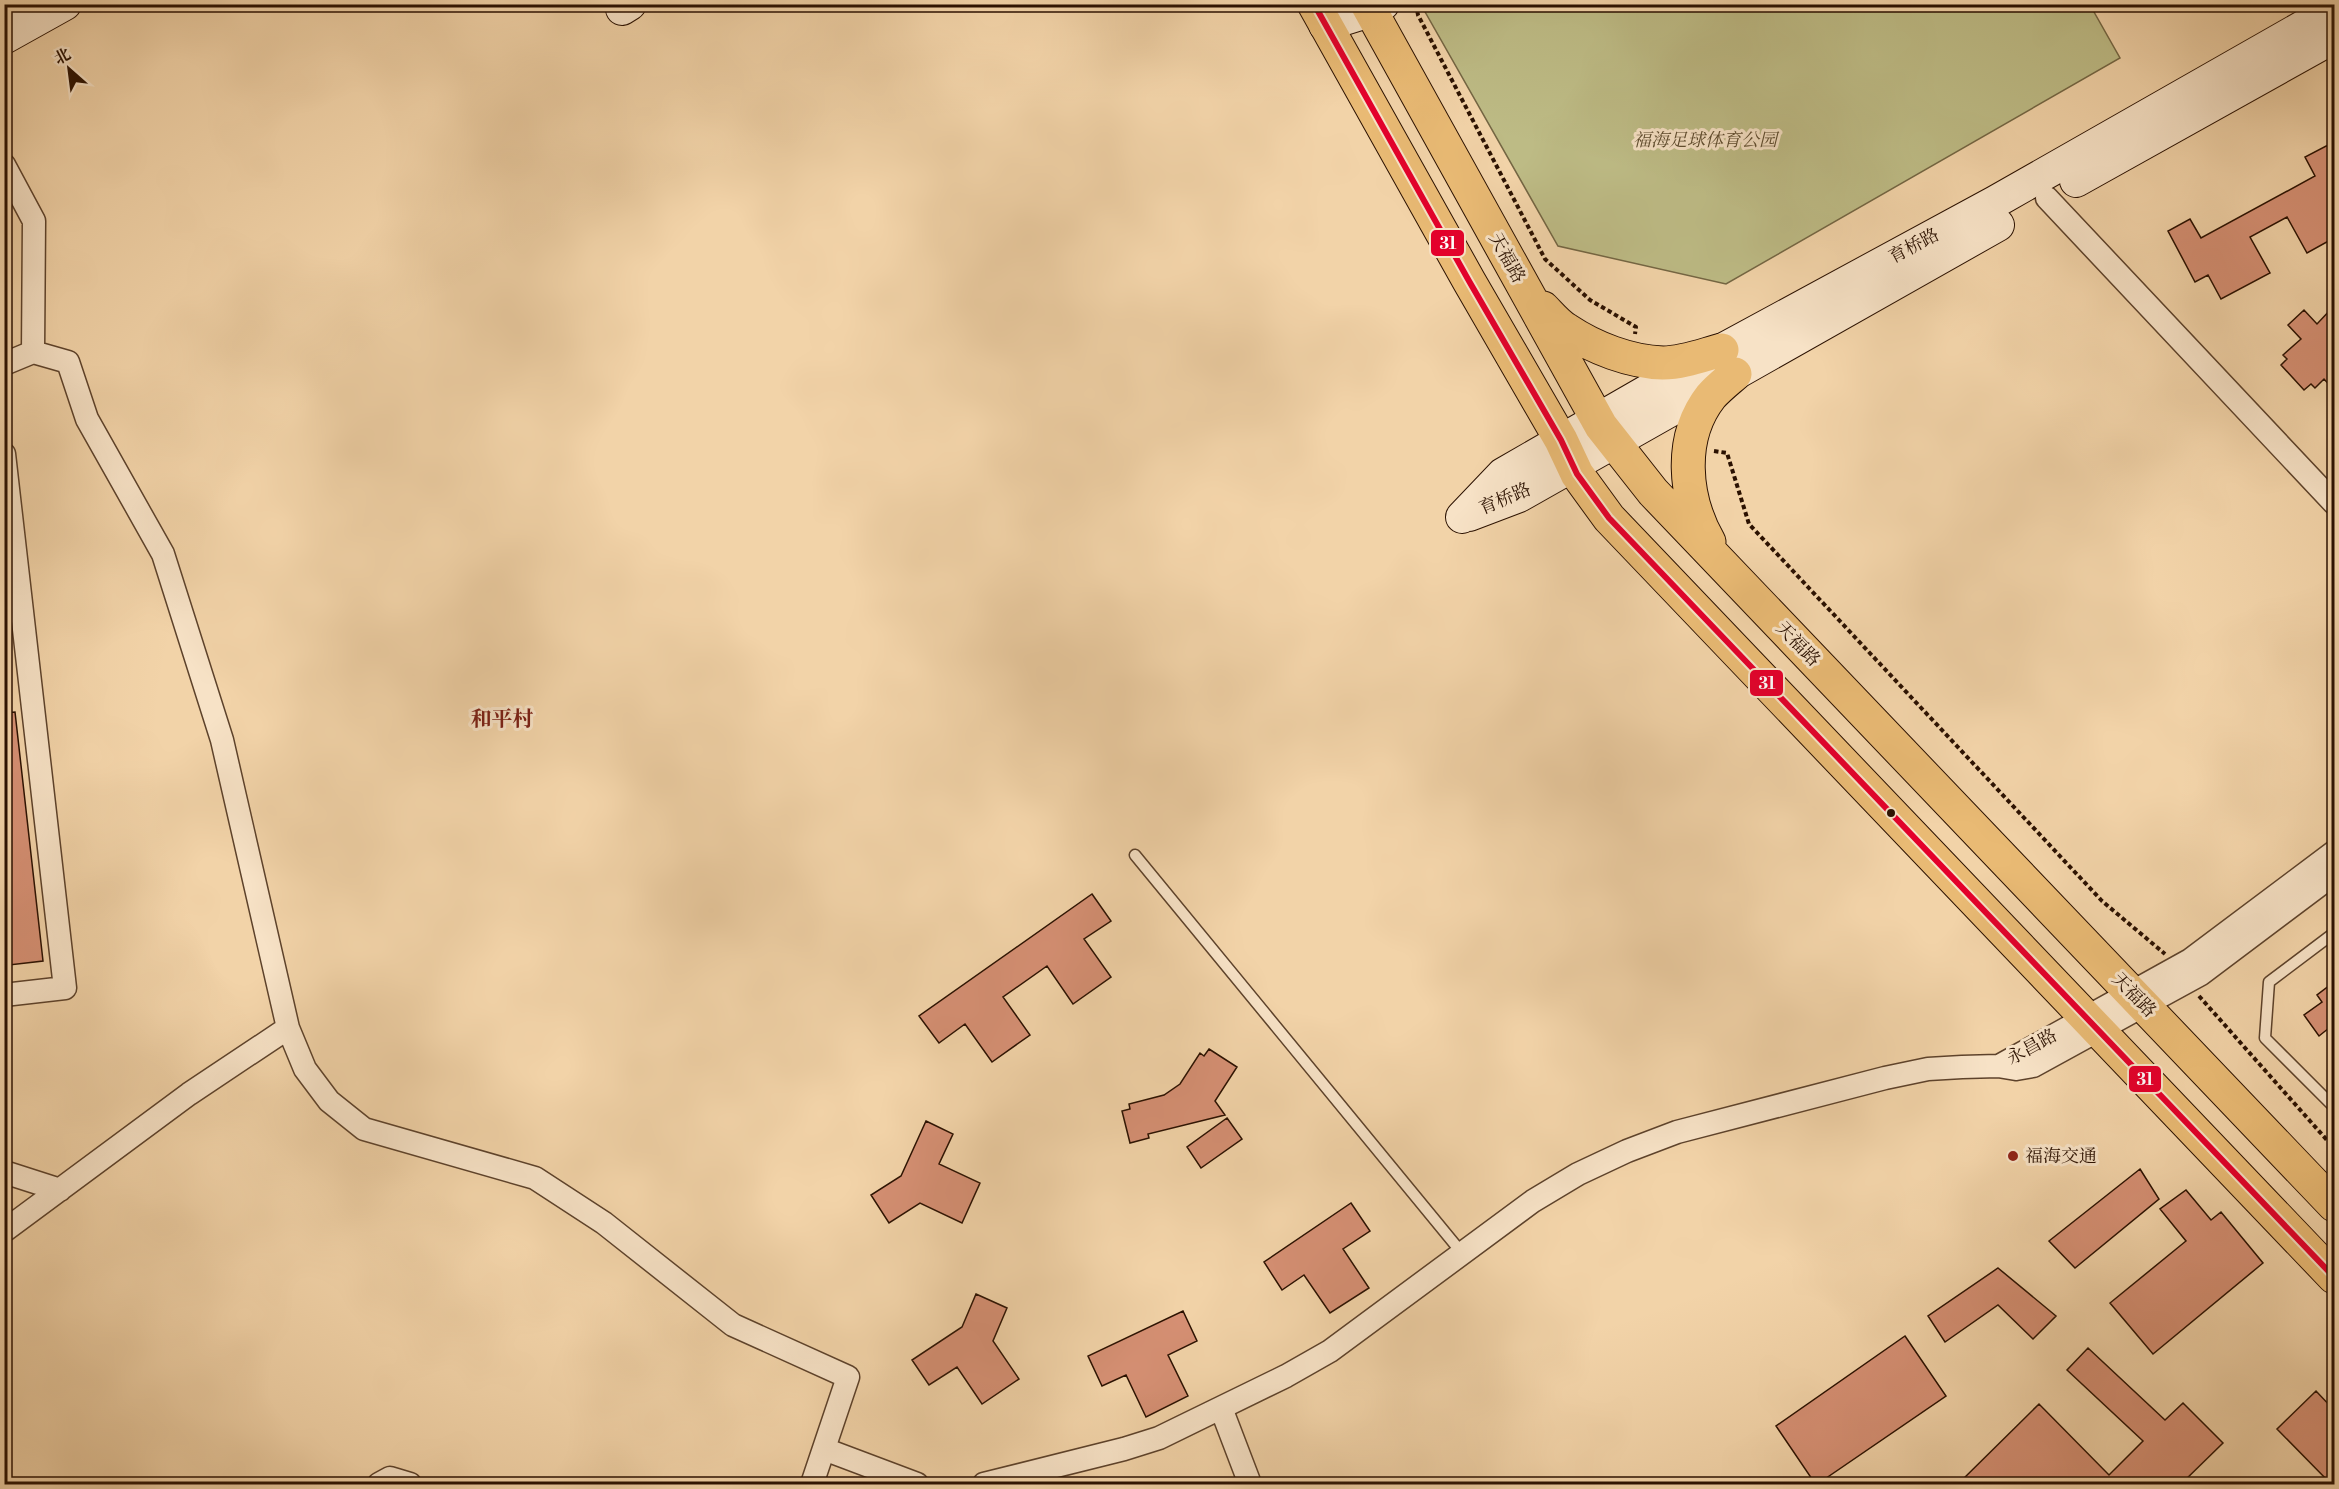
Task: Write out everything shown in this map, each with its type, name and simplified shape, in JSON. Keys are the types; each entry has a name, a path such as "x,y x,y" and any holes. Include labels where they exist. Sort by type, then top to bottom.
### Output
{"main road":[{"name":"天福路","path":"1351,9 1519,280 1606,431 1653,492 2334,1205"},
{"name":"天福路","path":"1351,9 1475,291 1577,474 1609,518 2334,1278"},
{"path":"1519,280 1542,308 1565,329 1597,347 1630,358 1663,363 1690,359 1728,362 1697,421 1689,447 1688,474 1694,504 1703,531 1722,564"}],"street":[{"path":"4,11 17,4"},
{"path":"4,38 65,4"},
{"name":"育桥路","path":"1567,453 1728,362 1995,202 2334,9"},
{"name":"育桥路","path":"1728,362 2047,198 2334,37"},
{"path":"4,165 34,220 33,352"},
{"path":"2047,198 2334,503"},
{"path":"4,364 33,352 68,362 87,419 163,554 222,740 288,1028 305,1069 329,1101 364,1129 535,1178 604,1223 733,1326 848,1377 812,1485"},
{"path":"4,454 65,988 4,995"},
{"name":"永昌路","path":"1462,1253 1533,1201 1578,1174 1627,1150 1677,1132 1885,1078 1928,1070 1998,1066 2092,1024 2184,974 2334,852"},
{"name":"永昌路","path":"2184,974 2201,974 2334,874"},
{"path":"4,1231 189,1094 288,1028"},
{"path":"4,1172 60,1190"},
{"path":"984,1485 1142,1444 1221,1408 1330,1351 1462,1253"},
{"path":"1221,1408 1250,1485"},
{"path":"824,1449 917,1485"},
{"path":"379,1485 390,1478 410,1485"}],"lane":[{"path":"1135,855 1462,1253"},
{"path":"2334,933 2269,982 2265,1038 2334,1107"}],"path":[{"path":"1416,4 1418,15 1545,259 1590,300 1636,327 1633,340"},
{"path":"1708,450 1727,453 1749,524 2102,901 2184,974 2208,1009 2334,1148"}],"green space":[{"name":"福海足球体育公园","path":"1434,4 2090,5 2120,58 1726,284 1558,246 1424,10"}],"building":[{"path":"2328,145 2334,158 2334,238 2307,253 2287,217 2250,237 2270,273 2221,299 2208,275 2195,282 2168,231 2190,219 2201,238 2315,176 2305,157"},
{"path":"2334,306 2334,390 2324,379 2315,388 2311,384 2304,390 2281,365 2287,359 2283,355 2301,339 2288,325 2304,310 2317,324"},
{"path":"15,712 43,961 9,965 4,929 4,713"},
{"path":"1092,894 1111,921 1084,939 1111,977 1073,1004 1047,966 1003,997 1030,1035 992,1062 965,1024 939,1043 919,1016"},
{"path":"2334,982 2334,1024 2319,1036 2304,1015 2322,1002 2317,995"},
{"path":"1209,1049 1237,1067 1215,1101 1225,1115 1148,1134 1149,1138 1130,1143 1122,1111 1130,1109 1129,1104 1164,1095 1180,1084 1200,1053 1204,1056"},
{"path":"1227,1118 1242,1139 1201,1168 1187,1147"},
{"path":"926,1121 953,1134 939,1164 980,1183 962,1223 920,1203 889,1223 871,1195 901,1176"},
{"path":"2140,1169 2159,1199 2075,1268 2049,1241"},
{"path":"2186,1190 2211,1220 2221,1212 2263,1263 2153,1354 2110,1303 2186,1241 2160,1209"},
{"path":"1351,1203 1370,1231 1343,1249 1369,1288 1330,1313 1304,1275 1282,1290 1264,1262"},
{"path":"1998,1268 2056,1316 2033,1339 1998,1305 1945,1342 1928,1316"},
{"path":"976,1294 1007,1308 993,1341 1019,1379 982,1404 957,1367 929,1385 912,1360 962,1327"},
{"path":"1183,1311 1197,1341 1168,1355 1188,1396 1146,1417 1126,1375 1102,1386 1088,1356"},
{"path":"1905,1336 1946,1396 1816,1485 1776,1426"},
{"path":"2088,1348 2165,1420 2183,1403 2223,1443 2180,1485 1957,1485 2039,1404 2109,1475 2143,1441 2067,1370"},
{"path":"2316,1391 2334,1410 2334,1485 2277,1429"}],"transit line":[{"name":"31","path":"1314,4 1561,440 1577,474 1609,518 2334,1277"}],"place":[{"name":"福海交通","path":"2013,1156"}],"district":[{"name":"和平村","path":"502,720"}]}
